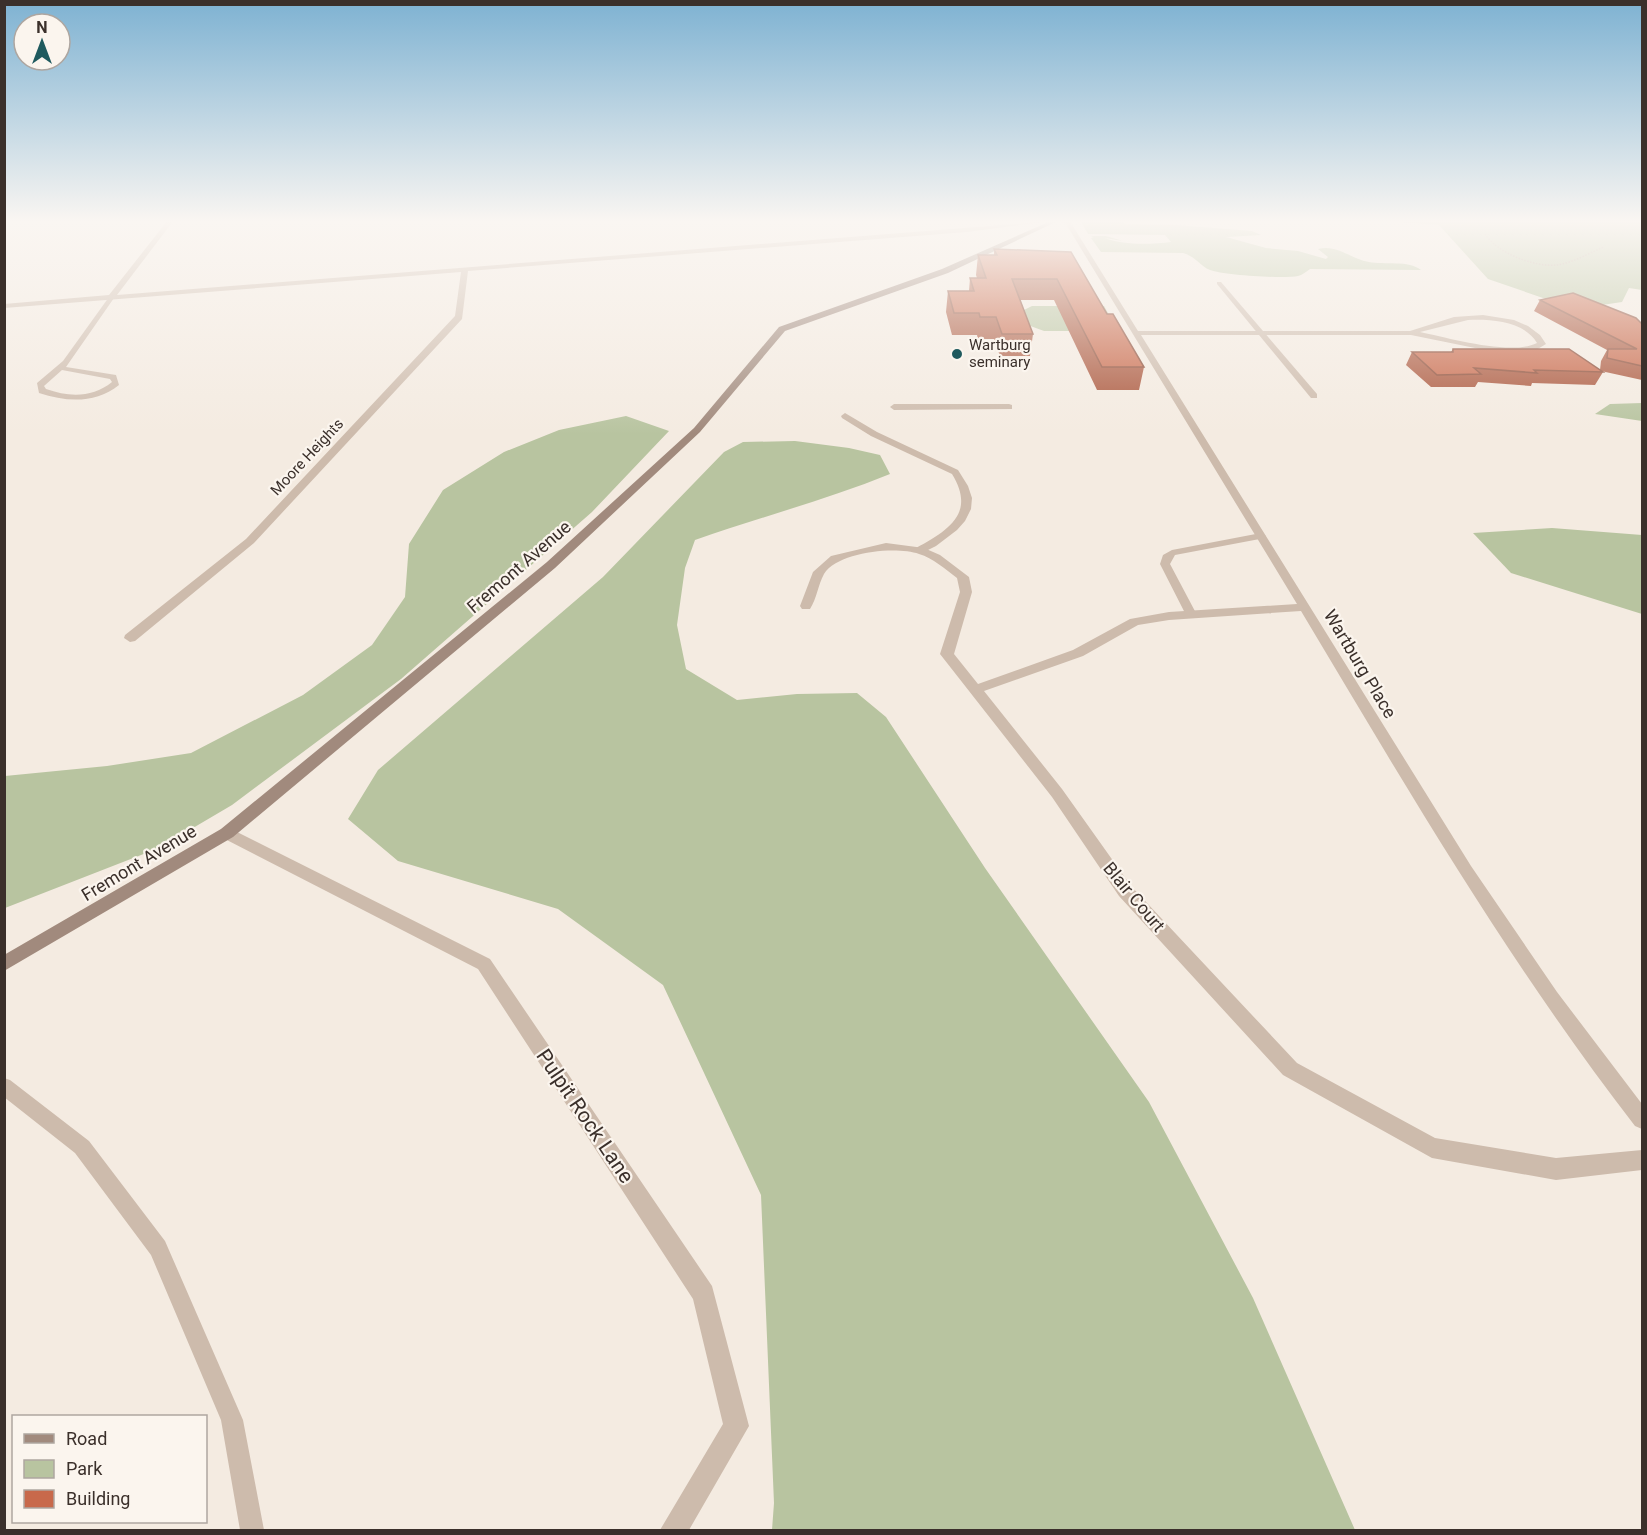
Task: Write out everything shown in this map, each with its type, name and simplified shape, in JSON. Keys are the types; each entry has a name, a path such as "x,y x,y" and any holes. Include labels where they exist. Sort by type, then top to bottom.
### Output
{"main road":[{"name":"Fremont Avenue","path":"4,964 226,832 552,565 697,430 782,329 889,292"}],"street":[{"path":"111,298 116,292"},
{"path":"4,306 191,292"},
{"name":"Moore Heights","path":"130,638 250,541 459,316 462,292"},
{"name":"Wartburg Place","path":"1109,292 1306,608 1400,765 1532,974 1592,1057 1642,1119"},
{"path":"1134,333 1411,333 1514,350 1534,350 1542,344 1536,336 1521,326 1488,317 1470,317 1425,327 1411,333"},
{"path":"806,606 819,572 835,558 886,546 920,550"},
{"name":"Blair Court","path":"920,550 936,557 963,577 966,592 946,654 1057,792 1125,891 1290,1069 1432,1148 1556,1169 1642,1160"},
{"path":"974,690 1078,653 1134,622 1191,615 1306,608"},
{"name":"Pulpit Rock Lane","path":"226,832 484,964 704,1294 736,1426 674,1530"}],"lane":[{"path":"1226,292 1314,396"},
{"path":"61,368 113,377 116,383 102,393 71,398 42,391 40,385 61,368 111,298"},
{"path":"894,407 1009,407"},
{"path":"845,416 874,434 955,472 962,481 967,492 964,515 954,528 920,550"},
{"path":"1191,615 1165,564 1167,556 1172,553 1261,536"},
{"path":"4,1086 82,1147 158,1248 232,1420 252,1530"}],"green space":[{"path":"1525,292 1627,292 1622,302 1575,309"},
{"path":"1032,306 1104,306 1118,331 1044,331 1025,324 1020,312"},
{"path":"1642,403 1642,421 1595,414 1610,404"},
{"path":"626,416 669,431 592,512 401,679 232,805 159,848 5,908 5,776 107,766 191,753 303,695 372,645 405,597 409,544 443,490 504,452 559,430"},
{"path":"795,441 849,448 880,455 890,474 695,540 685,568 677,625 686,669 737,700 797,694 857,693 886,717 985,868 1149,1102 1253,1298 1355,1530 772,1530 774,1503 761,1195 663,985 558,909 398,861 348,819 378,770 603,577 724,452 743,442"},
{"path":"1552,528 1642,535 1642,614 1511,573 1473,533"}],"building":[{"path":"948,292 1017,292 1033,334 1002,334 996,317 980,317 979,313 954,313"},
{"path":"1063,292 1094,292 1107,314 1113,314 1144,367 1102,367"},
{"path":"1573,293 1636,318 1642,324 1642,366 1607,358 1608,349 1637,349 1540,300"},
{"path":"1453,349 1569,349 1603,372 1534,370 1537,373 1474,368 1481,374 1437,375 1412,352 1453,352"}],"place":[{"name":"Wartburg seminary","path":"957,354"}]}
